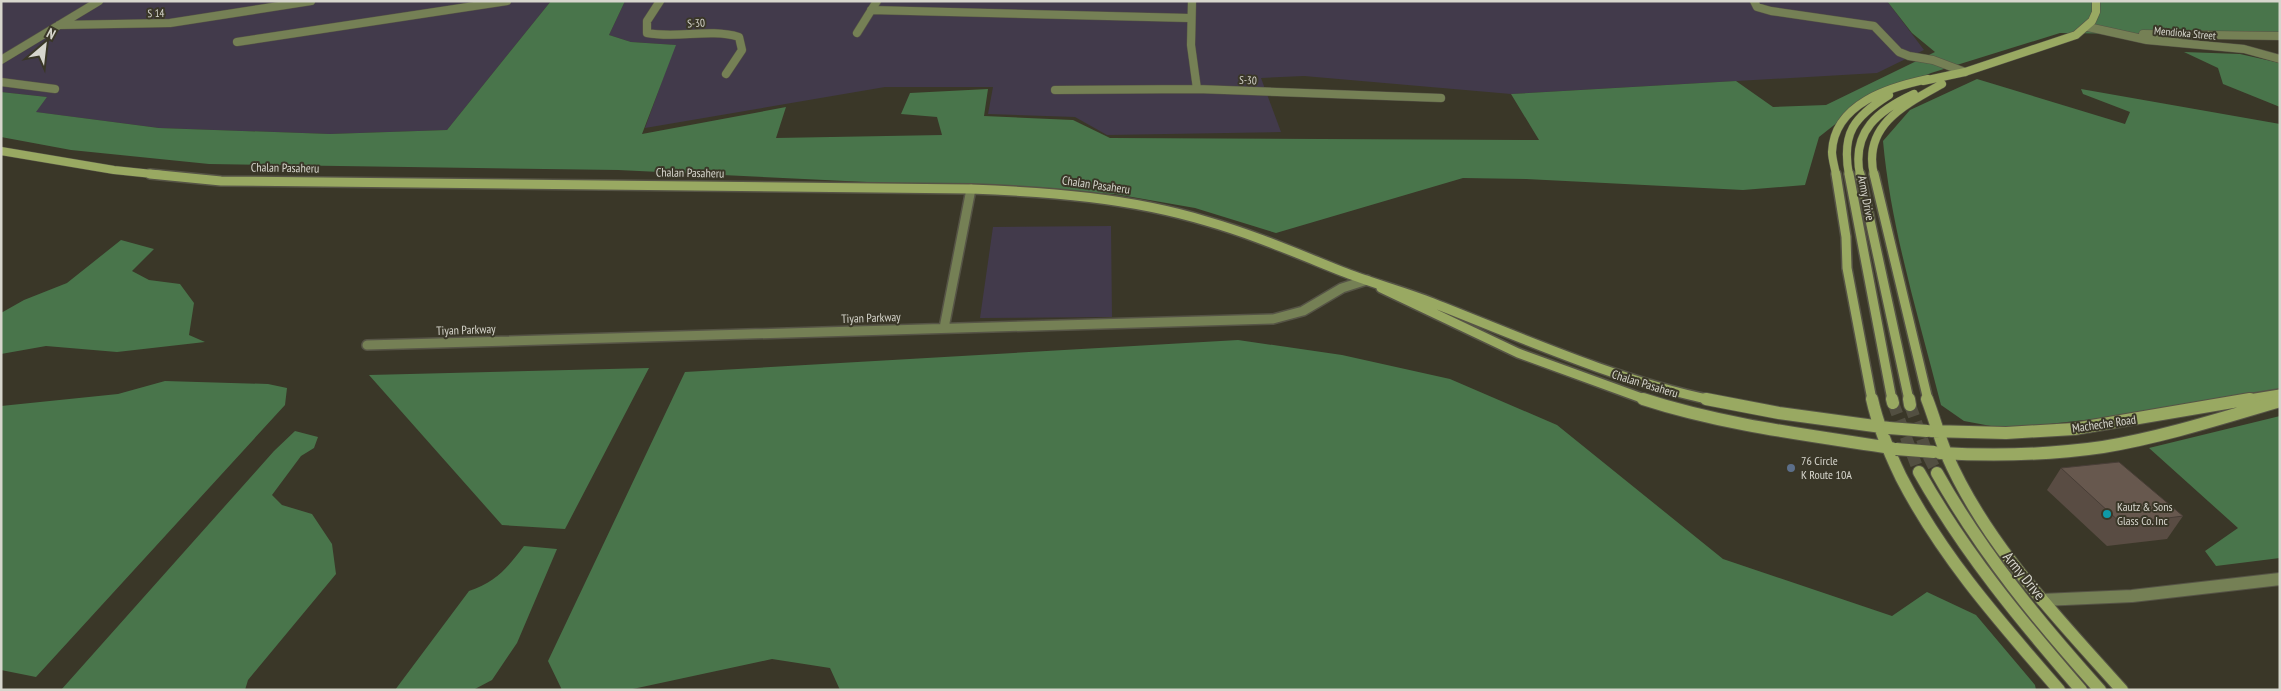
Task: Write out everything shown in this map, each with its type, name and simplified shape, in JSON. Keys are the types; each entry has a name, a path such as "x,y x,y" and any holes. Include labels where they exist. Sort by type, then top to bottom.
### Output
{"main road":[{"path":"2088,27 2097,12 2096,1"},
{"name":"Army Drive","path":"1893,403 1846,167 1845,144 1853,125 1867,109 1899,90 1928,79 1965,72 2067,38 2088,27"},
{"name":"Army Drive","path":"1910,405 1859,169 1859,145 1866,127 1880,112 1900,100 1942,84 1965,72"},
{"path":"1928,79 1892,87 1867,99 1848,114 1836,131 1833,141 1833,164 1846,237 1847,268 1884,427 1911,496 1948,556 1983,602 2059,690"},
{"path":"1942,84 1907,104 1884,124 1874,139 1872,159 1896,275 1925,392 1932,431 1940,453 1986,525 2042,600 2122,690"},
{"name":"Chalan Pasaheru","path":"1,151 140,174 253,182 972,189 1080,196 1182,214 1247,233 1367,280 1410,293 1564,356 1636,380 1750,408 1884,427 1932,431"},
{"name":"Chalan Pasaheru","path":"1367,280 1403,300 1518,353 1631,395 1752,426 1891,448 1940,453"},
{"name":"Macheche Road","path":"1932,431 2006,433 2074,429 2280,394"},
{"name":"Macheche Road","path":"1940,453 2022,454 2094,448 2157,436 2280,401"},
{"path":"1919,472 1948,523 1983,574 2080,690"},
{"name":"Army Drive","path":"1936,474 1966,524 2001,574 2100,690"}],"street":[{"path":"1,60 99,1"},
{"name":"S 14","path":"59,24 170,23 311,1"},
{"path":"236,42 507,1"},
{"name":"S-30","path":"660,1 646,21 646,33 659,36 728,32 739,37 742,50 726,74"},
{"path":"857,33 877,1"},
{"path":"1192,1 1189,18 1192,63 1197,89"},
{"path":"1754,1 1758,6 1771,11 1874,26 1879,29 1899,52 1909,56 1933,60 1965,72"},
{"path":"871,10 1189,18"},
{"name":"Mendioka Street","path":"2088,27 2127,36 2244,49 2280,59"},
{"path":"2127,36 2172,34 2280,36"},
{"path":"1,82 55,89"},
{"name":"S-30","path":"1055,90 1197,89 1441,98"},
{"path":"944,328 972,189"},
{"name":"Tiyan Parkway","path":"367,345 1273,319 1303,311 1342,288 1367,280"},
{"path":"2042,600 2079,600 2185,591 2280,579"}],"shaded area":[{"path":"1,1 551,1 447,130 330,134 159,128 35,112 47,97 1,92"},
{"path":"625,1 1887,1 1924,50 1877,73 1511,94 1304,76 1261,78 1281,132 1107,135 1075,117 988,114 993,87 885,87 645,128 675,45 631,42 609,35"},
{"path":"1111,226 1112,317 980,318 993,227"}],"green space":[{"path":"551,1 625,1 609,35 631,42 676,45 642,134 786,107 776,138 942,135 937,117 901,114 910,93 988,89 984,116 1073,120 1110,138 1539,140 1511,94 1736,81 1773,107 1826,105 1935,52 1912,33 1887,1 2280,1 2280,36 2060,33 1931,73 1862,103 1819,137 1805,185 1743,190 1526,179 1463,178 1276,233 1195,208 1115,194 618,170 209,164 71,150 1,137 1,92 47,97 36,112 159,128 330,134 447,130"},
{"path":"2184,52 2240,54 2280,63 2280,107 2223,84 2218,68"},
{"path":"1977,79 2125,124 2130,112 2083,94 2081,89 2280,124 2280,389 2119,416 2007,429 1964,421 1941,405 1899,241 1892,208 1883,141 1910,110"},
{"path":"121,240 154,249 132,271 149,280 180,284 194,303 189,335 205,342 117,352 46,346 1,354 1,313 24,300 67,283"},
{"path":"1238,340 1342,355 1450,379 1557,425 1723,559 1892,616 1927,592 1976,615 2035,685 2036,690 840,690 830,668 772,659 628,690 562,690 548,661 685,372"},
{"path":"649,368 565,529 502,525 369,375"},
{"path":"165,381 268,384 287,388 285,405 36,677 1,670 1,406 118,394"},
{"path":"2280,416 2280,558 2216,566 2205,551 2238,528 2149,448"},
{"path":"295,431 318,437 314,448 301,456 272,495 282,505 312,514 332,544 336,574 248,680 245,690 61,690 274,451"},
{"path":"524,546 557,549 517,643 492,680 473,690 395,690 469,591 494,579"}],"building":[{"path":"2119,462 2183,516 2122,524 2061,468"}],"tunnel":[{"path":"1893,403 1919,472"},
{"path":"1910,405 1927,453 1937,473"}],"place":[{"name":"76 Circle K Route 10A","path":"1791,468"},
{"name":"Kautz & Sons Glass Co. Inc","path":"2107,514"}]}
